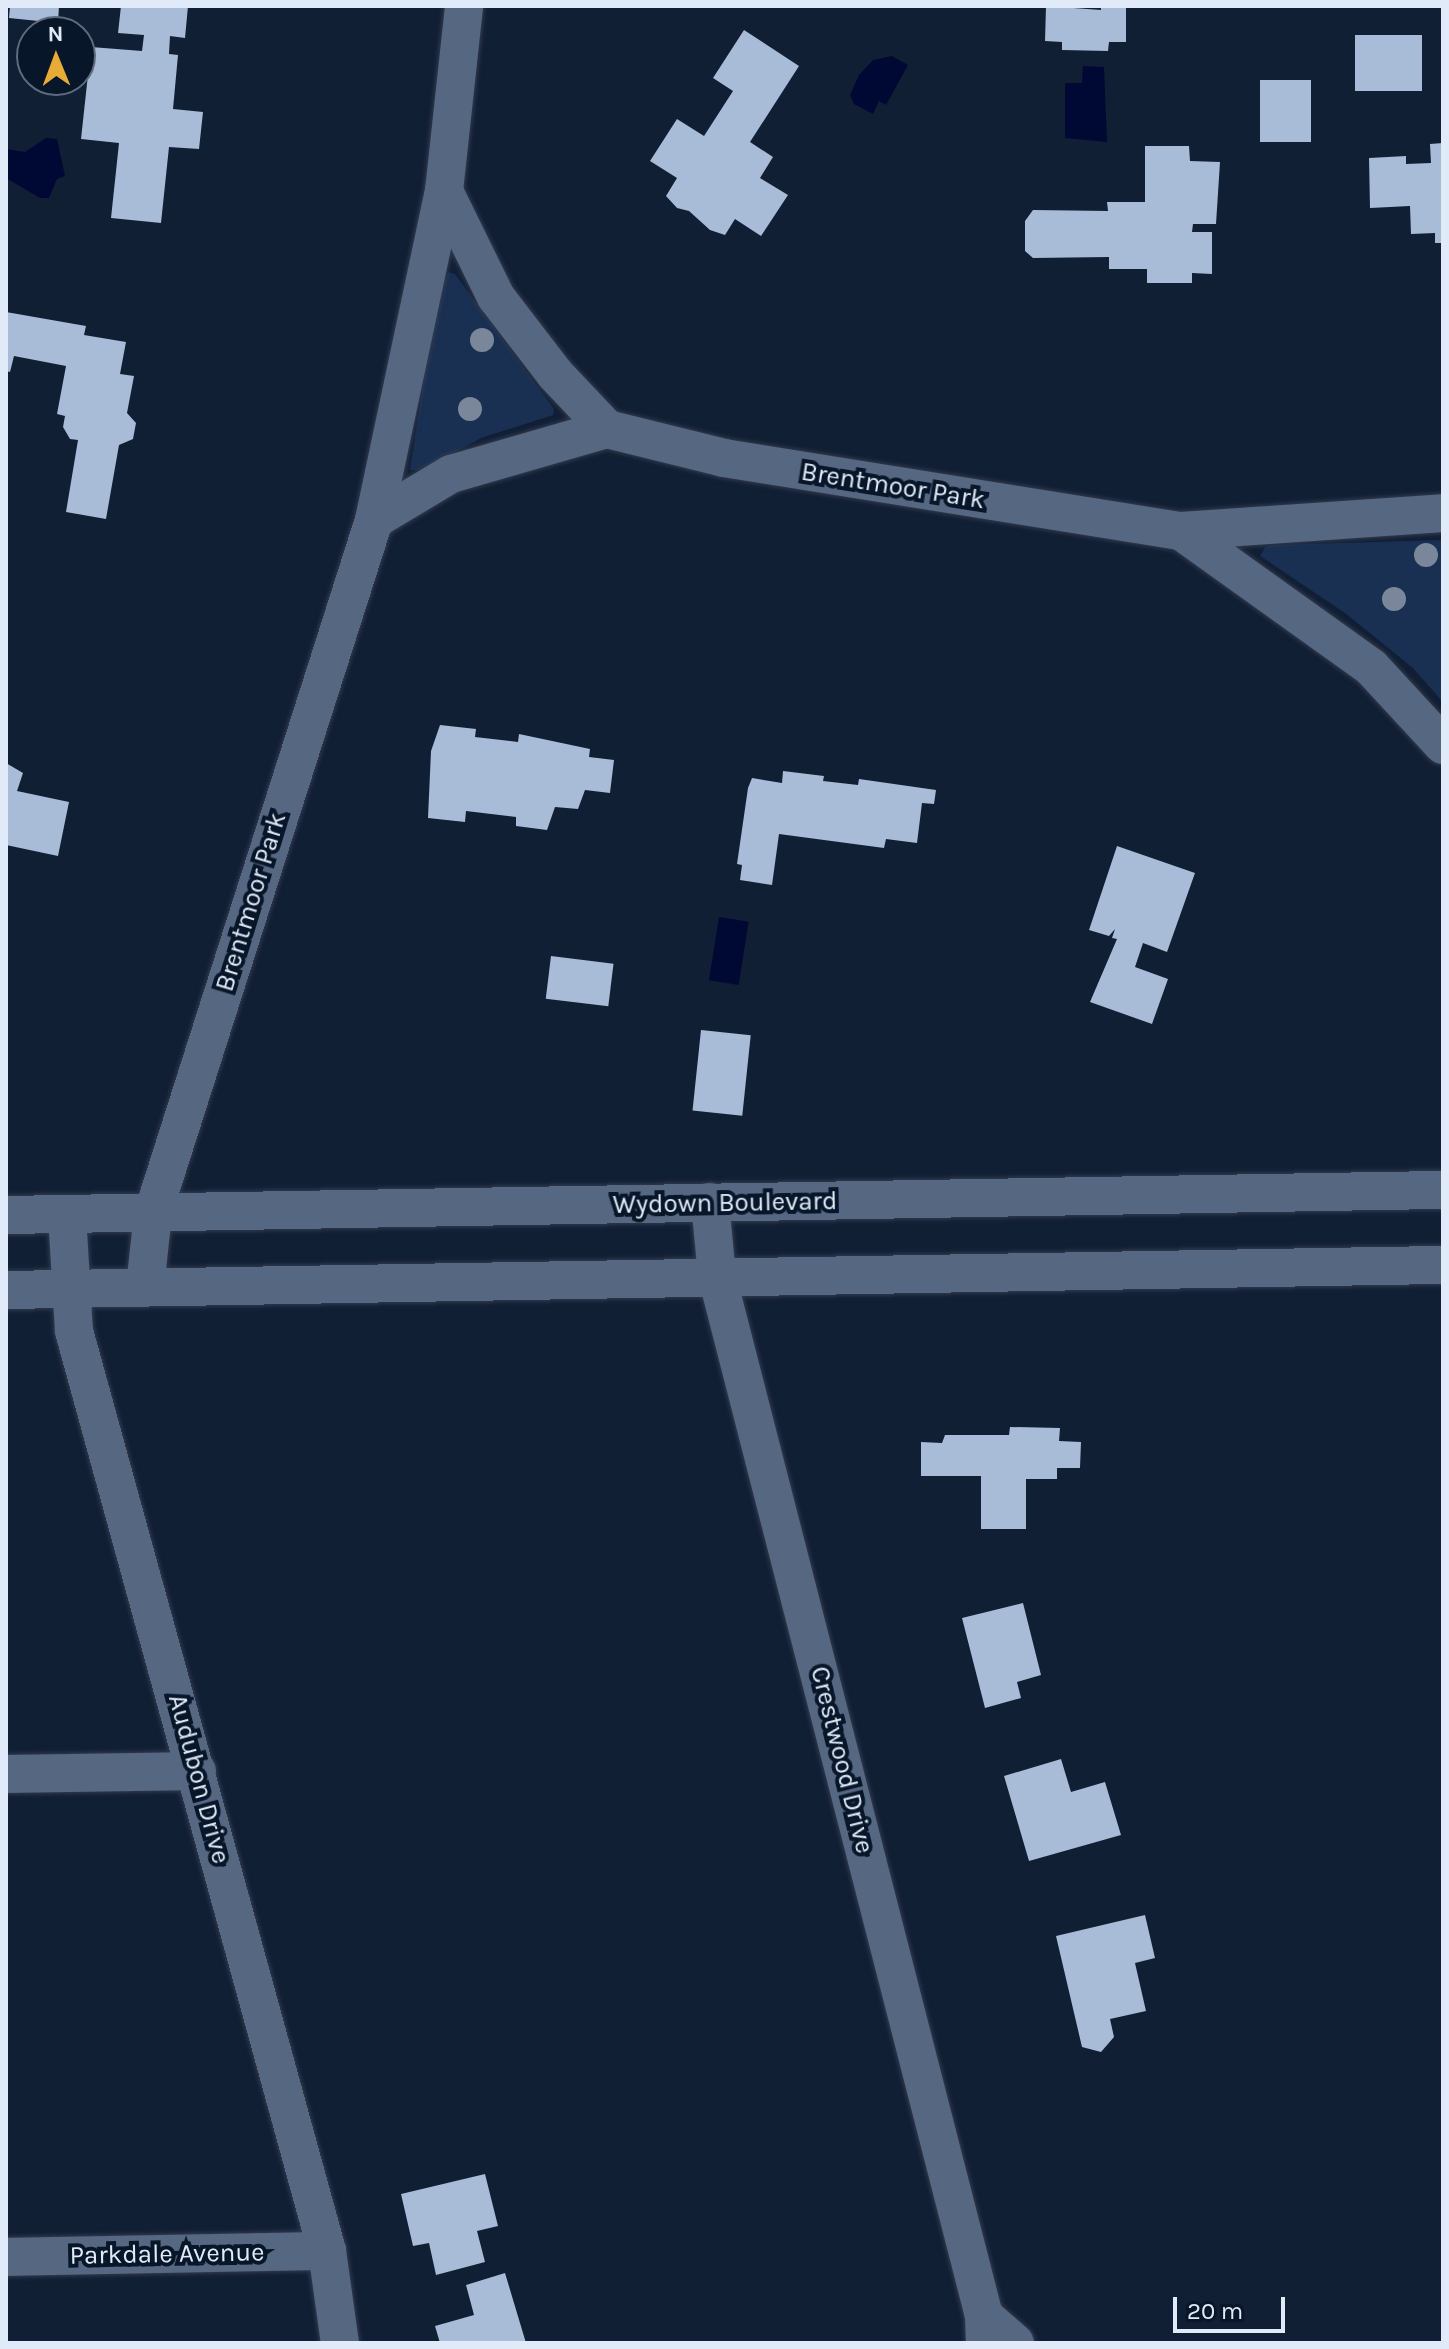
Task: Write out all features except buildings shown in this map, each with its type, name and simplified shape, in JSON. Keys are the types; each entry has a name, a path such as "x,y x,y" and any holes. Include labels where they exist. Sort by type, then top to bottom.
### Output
{"street":[{"name":"Brentmoor Park","path":"145,1287 153,1213 374,520 444,191 464,6"},
{"path":"374,520 451,474 607,429 555,374 496,297 444,191"},
{"name":"Brentmoor Park","path":"607,429 724,458 1181,531 1443,513"},
{"name":"Brentmoor Park","path":"1181,531 1371,667 1443,745"},
{"name":"Wydown Boulevard","path":"6,1215 1443,1190"},
{"name":"Crestwood Drive","path":"710,1202 717,1276 984,2330 1015,2343"},
{"name":"Audubon Drive","path":"67,1214 69,1289 74,1331 327,2251 340,2343"},
{"path":"6,1290 1443,1265"},
{"path":"6,1774 197,1771"},
{"name":"Parkdale Avenue","path":"6,2257 327,2251"}],"shaded area":[{"path":"892,56 908,65 886,105 879,101 873,114 854,104 850,95 859,75 873,60"},
{"path":"1083,66 1104,67 1107,142 1065,138 1065,83 1082,83"},
{"path":"46,138 57,139 65,176 57,179 49,198 40,198 6,178 6,149 25,152"},
{"path":"448,272 455,274 554,409 553,415 481,438 424,470 410,470 436,297"},
{"path":"1443,540 1443,702 1413,668 1345,613 1260,556 1265,547 1275,545"},
{"path":"719,917 749,922 739,985 709,980"}]}
